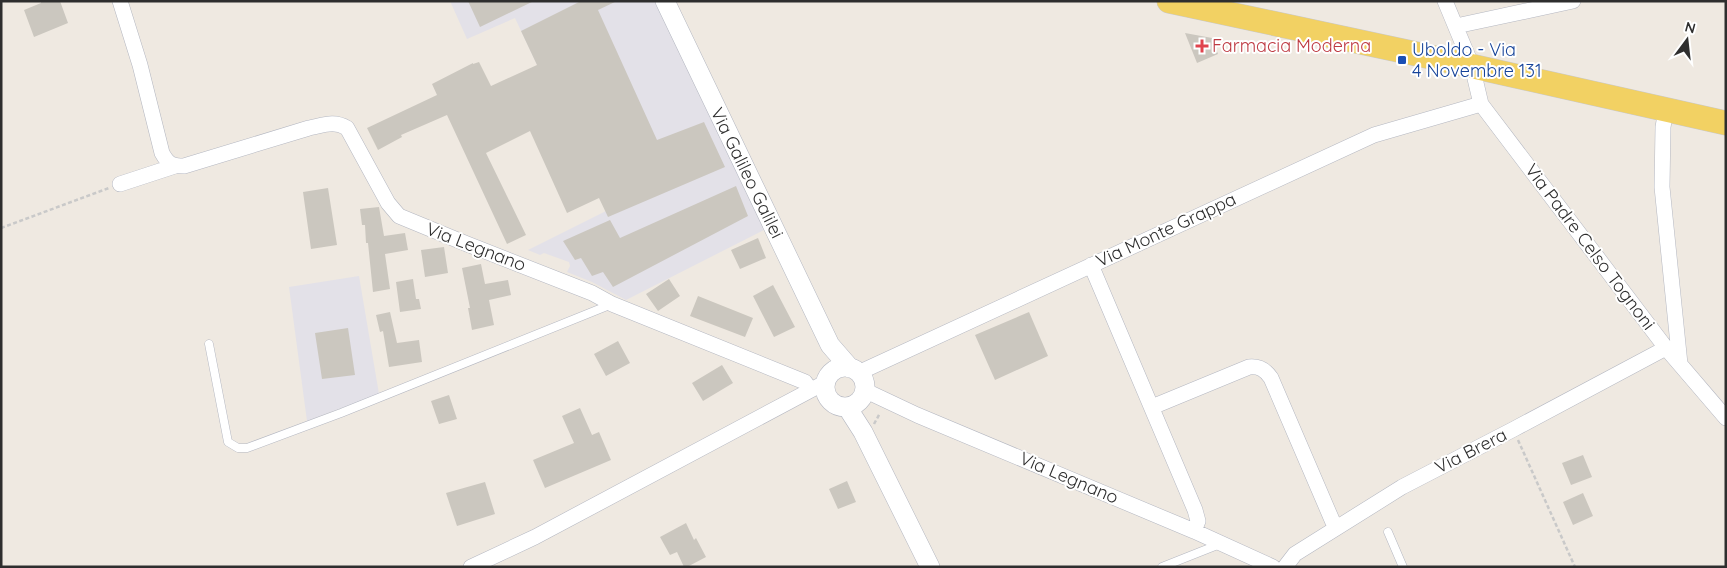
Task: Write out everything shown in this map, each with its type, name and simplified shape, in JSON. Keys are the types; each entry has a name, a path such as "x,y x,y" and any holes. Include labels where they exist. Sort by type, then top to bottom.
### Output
{"main road":[{"path":"1169,1 1726,123"}],"street":[{"path":"120,1 140,65 162,153 169,164 175,166"},
{"name":"Via Galileo Galilei","path":"665,1 830,344 856,387 863,432 930,567"},
{"name":"Via Padre Celso Tognoni","path":"1444,1 1472,66 1481,104 1666,348 1726,418"},
{"path":"1456,26 1573,1"},
{"name":"Via Monte Grappa","path":"856,387 1091,265 1374,135 1481,104"},
{"path":"1666,110 1663,127 1662,188 1680,364"},
{"name":"Via Legnano","path":"120,184 175,166 184,166 309,128 329,123 340,124 347,128 388,203 399,216 592,293 612,304 805,382 822,381"},
{"path":"1091,265 1195,510 1198,521 1194,531"},
{"name":"Via Galileo Galilei","path":"830,344 822,381 830,400 834,404 856,387"},
{"name":"Via Brera","path":"1285,567 1295,554 1402,487 1666,348"},
{"path":"1152,407 1248,367 1261,368 1271,378 1336,527"},
{"path":"471,567 535,537 822,381 837,369 856,387"},
{"name":"Via Legnano","path":"856,387 917,415 1222,543 1273,567"}],"lane":[{"path":"210,344 228,442 238,448 247,448 334,416 612,304"},
{"path":"1388,532 1403,567"},
{"path":"1162,567 1222,543"}],"path":[{"path":"1,228 120,184"},
{"path":"1514,429 1575,567"}],"shaded area":[{"path":"450,1 657,1 764,230 626,300 592,282 567,272 570,266 569,262 544,253 540,255 528,250 606,211 515,18 467,39"},
{"path":"359,276 379,394 307,421 289,287"}],"building":[{"path":"41,1 60,1 68,23 34,37 24,10 41,3"},
{"path":"468,1 534,1 480,27"},
{"path":"581,1 617,1 598,10 657,140 704,122 725,167 608,217 599,198 567,213 530,131 486,153 526,235 507,244 447,115 401,135 402,137 378,150 367,128 437,95 432,84 473,63 479,62 491,86 537,65 521,31"},
{"name":"Farmacia Moderna","path":"1185,33 1212,38 1218,54 1197,63"},
{"path":"736,186 748,216 613,287 603,272 592,276 581,258 575,260 563,241 610,220 620,238"},
{"path":"328,188 337,245 311,249 303,192"},
{"path":"379,207 384,236 405,233 408,250 385,254 390,289 373,292 368,243 366,243 365,225 362,225 360,209"},
{"path":"758,238 766,258 740,269 731,250"},
{"path":"444,247 448,273 425,277 421,250"},
{"path":"481,264 485,284 508,280 511,295 489,300 494,325 472,330 468,308 470,308 462,268"},
{"path":"413,279 416,299 419,299 421,309 400,312 396,282"},
{"path":"669,279 680,296 658,311 646,294"},
{"path":"773,285 795,327 774,337 753,296"},
{"path":"698,296 753,318 745,337 690,316"},
{"path":"390,312 397,343 419,340 422,362 389,367 383,331 380,332 376,315"},
{"path":"1029,312 1048,356 995,380 975,335"},
{"path":"348,328 355,375 322,379 315,333"},
{"path":"618,341 630,363 606,376 594,354"},
{"path":"722,365 733,383 703,401 692,383"},
{"path":"449,395 457,419 439,424 431,401"},
{"path":"580,408 592,435 599,432 611,460 545,488 533,460 574,443 562,416"},
{"path":"1583,455 1592,477 1571,485 1562,463"},
{"path":"847,481 856,502 838,509 829,489"},
{"path":"485,482 495,514 457,526 446,493"},
{"path":"1583,493 1593,516 1573,525 1563,502"},
{"path":"686,523 694,540 696,538 706,557 684,567 677,552 670,555 660,537"}],"place":[{"name":"Farmacia Moderna","path":"1202,46"},
{"name":"Uboldo - Via 4 Novembre 131","path":"1402,60"}]}
